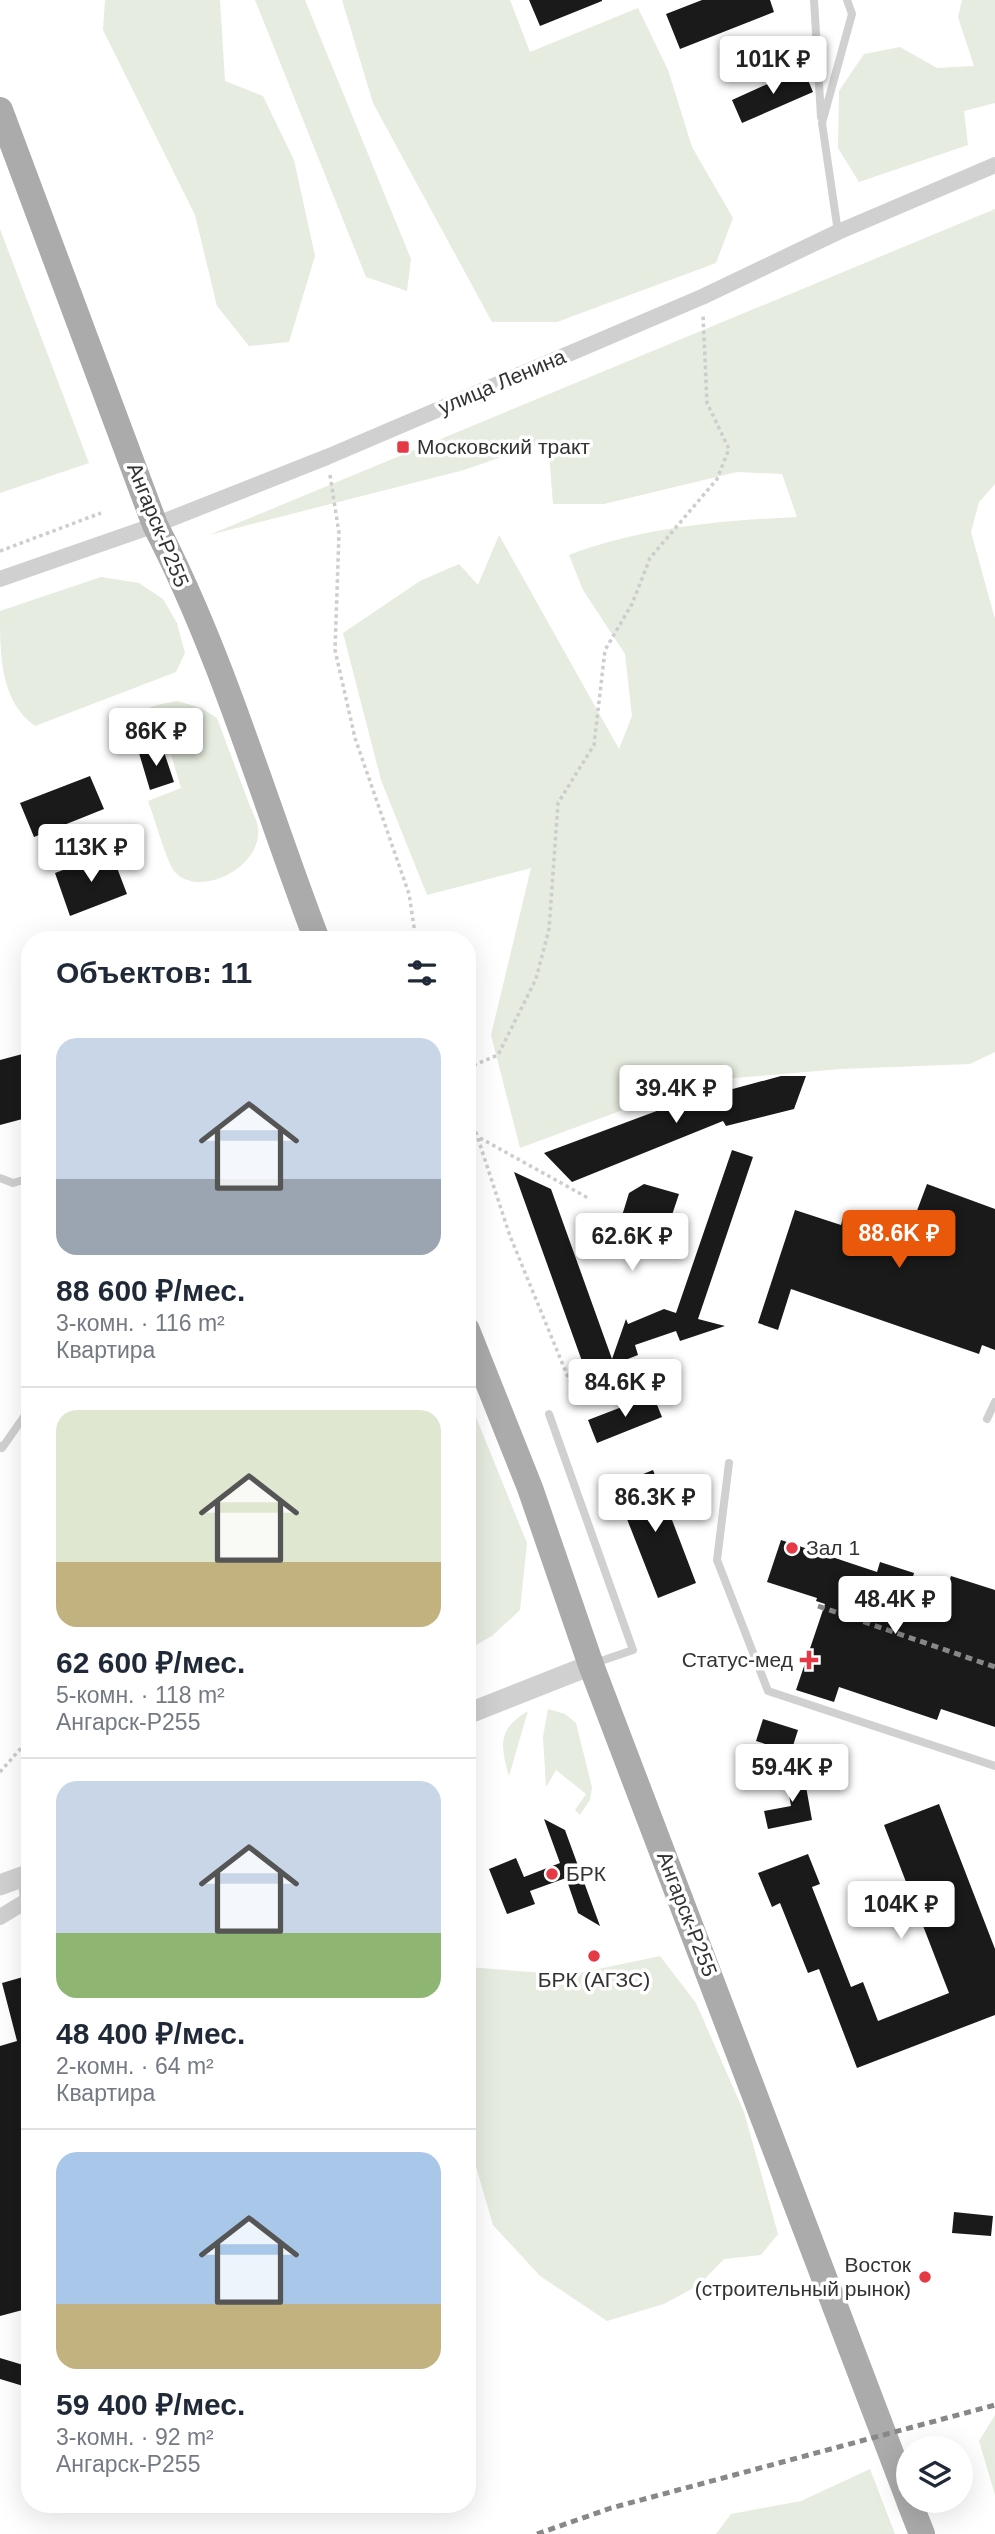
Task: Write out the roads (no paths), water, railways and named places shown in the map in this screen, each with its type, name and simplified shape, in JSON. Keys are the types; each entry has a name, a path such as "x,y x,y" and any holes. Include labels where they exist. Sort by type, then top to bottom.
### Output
{"main road":[{"name":"Ангарск-Р255","path":"0,110 155,525 171,556 219,676 314,931"},
{"name":"Ангарск-Р255","path":"476,1353 530,1488 591,1665 896,2465"},
{"name":"Ангарск-Р255","path":"914,2513 922,2534"}],"street":[{"name":"улица Ленина","path":"0,579 155,525 327,457 702,297 838,232 995,165"},
{"path":"476,1710 591,1665"},
{"path":"0,1885 21,1877"},
{"path":"0,1917 21,1904"}],"lane":[{"path":"814,0 822,123 838,232"},
{"path":"846,0 852,14"},
{"path":"822,123 852,14 853,0"},
{"path":"0,1178 13,1183 21,1181"},
{"path":"987,1419 995,1402"},
{"path":"549,1414 633,1650 591,1665"},
{"path":"0,1446 2,1448 21,1421"},
{"path":"729,1463 717,1560 768,1691 995,1766"}],"railway":[{"path":"818,1606 995,1667"},
{"path":"537,2534 611,2508 995,2405"}],"place":[{"name":"Московский тракт","path":"403,447"},
{"name":"Зал 1","path":"792,1548"},
{"name":"Статус-мед","path":"809,1660"},
{"name":"БРК","path":"552,1874"},
{"name":"БРК (АГЗС)","path":"594,1956"},
{"name":"Восток (строительный рынок)","path":"925,2277"}]}
